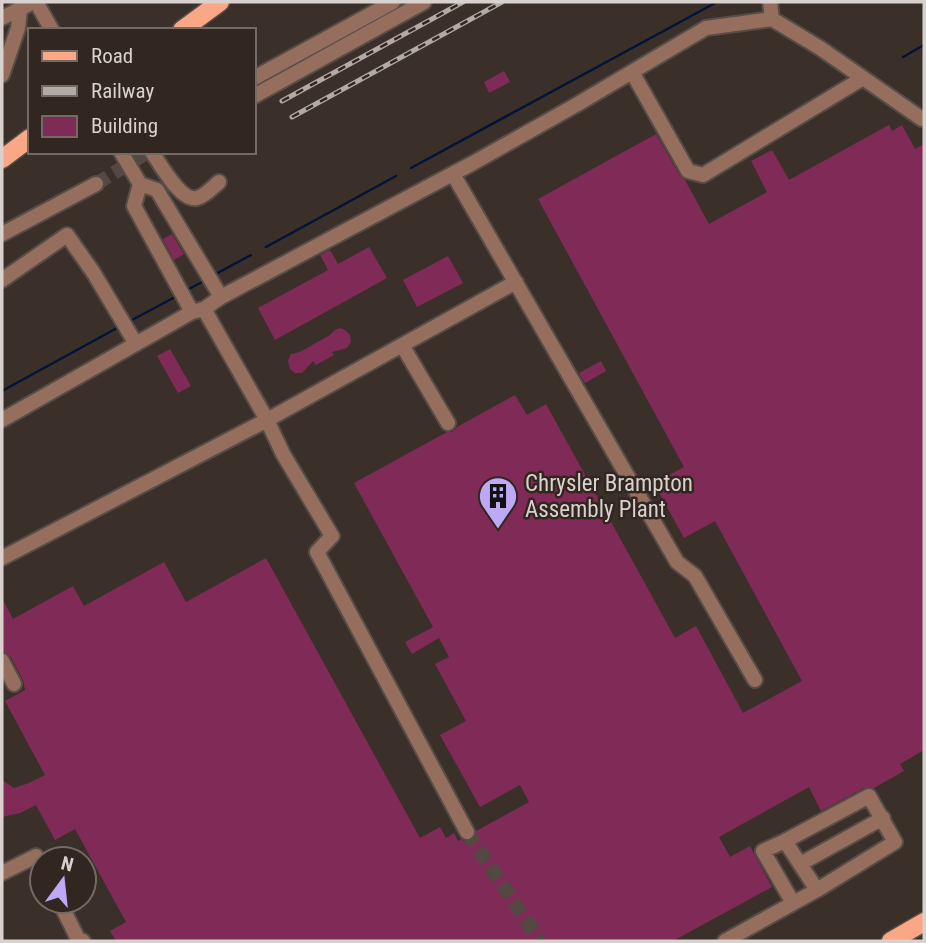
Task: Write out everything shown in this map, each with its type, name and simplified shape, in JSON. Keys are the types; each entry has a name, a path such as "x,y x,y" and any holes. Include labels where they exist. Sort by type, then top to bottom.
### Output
{"main road":[{"path":"185,28 220,2"},
{"path":"2,159 28,140"},
{"path":"891,941 924,922"}],"street":[{"path":"256,77 393,2"},
{"path":"256,95 424,2"},
{"path":"770,2 772,19"},
{"path":"2,18 30,4"},
{"path":"30,4 50,28"},
{"path":"2,75 18,28 30,4"},
{"path":"2,420 221,297 473,163 706,28 772,19 924,118"},
{"path":"632,72 688,171 703,175 863,78"},
{"path":"122,154 139,184 134,206 267,420 283,454 332,536 317,552 467,831"},
{"path":"153,154 182,194 191,199 199,198 219,182"},
{"path":"453,174 677,562 695,576 755,680"},
{"path":"2,234 96,184"},
{"path":"139,184 157,190 221,297"},
{"path":"2,279 67,235 93,272 136,344"},
{"path":"2,558 267,420 516,282"},
{"path":"402,345 448,423"},
{"path":"2,662 14,684"},
{"path":"731,940 817,890 895,842 869,796 763,851 793,903"},
{"path":"800,864 883,818"},
{"path":"785,841 817,890"},
{"path":"2,873 28,860"},
{"path":"66,915 78,939 83,941"}],"building":[{"path":"504,71 510,82 489,93 484,82"},
{"name":"Chrysler Brampton Assembly Plant","path":"889,125 892,131 902,125 915,149 924,144 924,750 900,764 904,771 874,788 864,788 821,811 809,787 719,837 730,857 750,846 772,887 673,941 116,941 110,931 126,922 98,871 98,845 84,845 75,829 55,840 36,805 20,813 2,817 2,780 14,788 45,775 5,701 25,690 11,657 2,648 2,598 13,619 73,586 84,606 164,562 186,602 266,558 420,838 440,827 446,838 454,833 458,841 471,841 476,831 529,802 520,785 480,807 440,735 466,721 435,664 449,657 439,638 412,654 405,642 433,627 354,483 447,432 452,432 515,395 527,415 546,404 675,638 696,626 743,713 802,681 715,521 684,538 654,483 684,467 538,199 656,134 709,224 767,192 751,161 772,150 789,180"},
{"path":"172,234 184,254 174,260 163,239"},
{"path":"369,247 387,278 275,340 258,308 328,270 320,255 330,250 338,264"},
{"path":"448,256 463,283 417,307 403,280"},
{"path":"340,328 350,335 351,342 347,348 332,352 334,355 316,365 313,361 302,373 295,373 290,369 288,361 291,354 300,352"},
{"path":"170,349 191,386 178,393 157,356"},
{"path":"601,361 606,371 585,383 579,373"}],"waterway":[{"path":"411,168 717,2"},
{"path":"903,57 924,45"},
{"path":"266,247 396,176"},
{"path":"214,275 251,255"},
{"path":"187,290 204,281"},
{"path":"132,320 177,296"},
{"path":"2,391 117,328"}],"tunnel":[{"path":"96,184 145,154"},
{"path":"467,832 540,941"}],"railway":[{"path":"282,101 463,2"},
{"path":"292,117 502,2"}],"place":[{"name":"Chrysler Brampton Assembly Plant","path":"498,530"}]}
